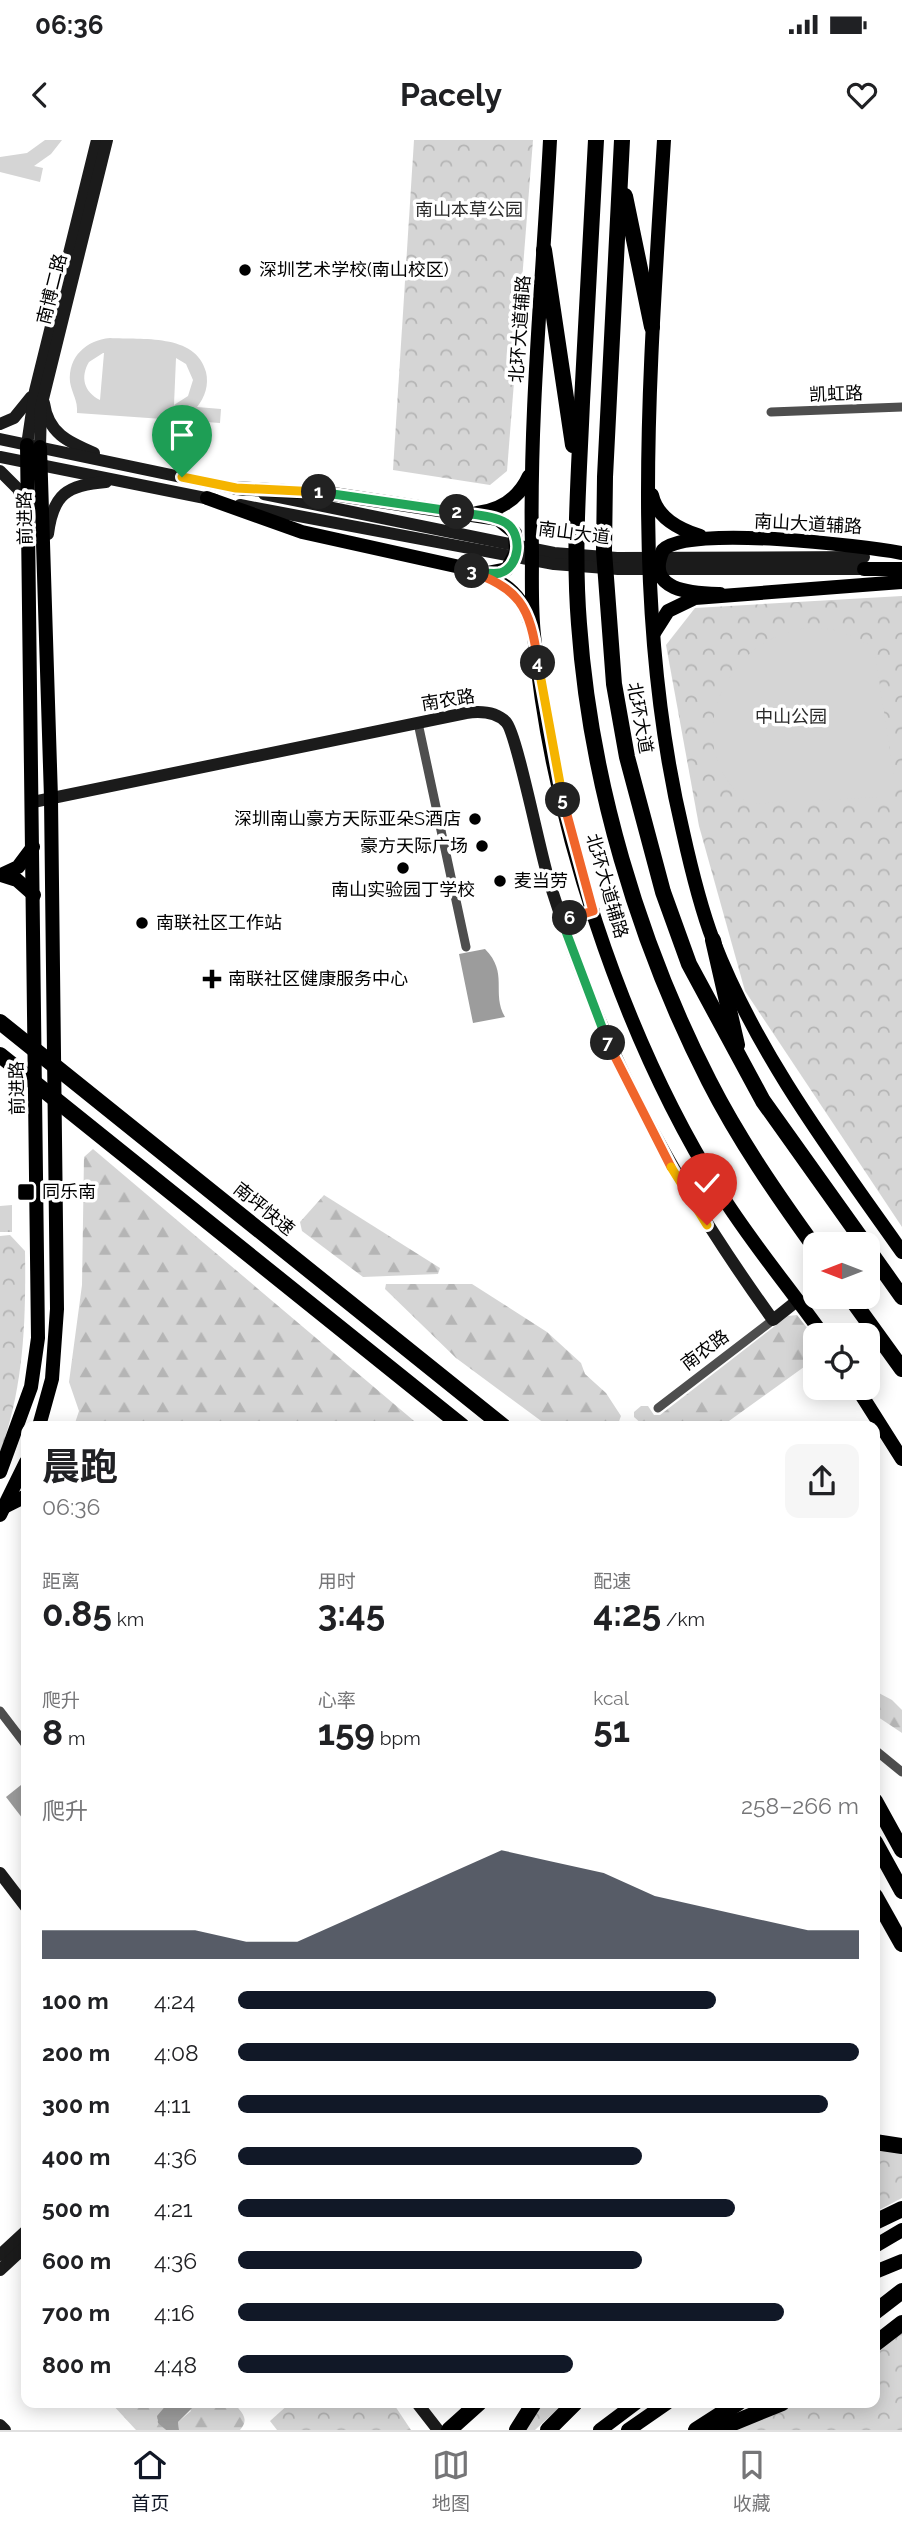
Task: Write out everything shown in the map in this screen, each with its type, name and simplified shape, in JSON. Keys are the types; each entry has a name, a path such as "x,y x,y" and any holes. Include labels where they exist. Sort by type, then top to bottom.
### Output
{"highway":[{"path":"596,140 578,482 578,610 586,688 600,764 636,901 660,973 711,1085 805,1232"},
{"name":"北环大道","path":"622,140 604,502 607,622 614,684 627,757 663,892 689,964 742,1068 778,1124 856,1232"},
{"path":"620,172 652,327"},
{"path":"544,250 578,482"},
{"path":"713,940 742,1068"},
{"name":"南坪快速","path":"0,1022 497,1421"},
{"path":"0,1055 456,1421"},
{"path":"880,1266 902,1297"},
{"path":"859,1309 902,1369"},
{"path":"442,1410 452,1421"},
{"path":"880,1810 902,1850"},
{"path":"880,1851 902,1891"},
{"path":"880,1905 902,1944"},
{"path":"880,2143 902,2146"},
{"path":"880,2220 902,2209"},
{"path":"880,2308 902,2291"},
{"path":"880,2340 902,2323"},
{"path":"449,2430 473,2408"},
{"path":"548,2430 570,2408"},
{"path":"696,2430 730,2408"},
{"path":"716,2430 770,2408"},
{"path":"517,2430 530,2409"}],"main road":[{"name":"北环大道辅路","path":"550,140 530,473 534,633 561,789 593,911 630,1018 693,1147 720,1193 814,1323"},
{"path":"664,140 652,327 649,477 652,638 664,749 692,870 713,940 758,1035 789,1090 902,1252"},
{"name":"前进路","path":"0,1472 29,1397 38,1338 34,846 27,511 27,462 34,446"},
{"name":"前进路","path":"34,446 43,466 51,798 56,1331 52,1379 40,1421"},
{"path":"462,513 488,511 508,503 525,485 530,473"},
{"path":"649,477 653,501 663,516 687,531 712,538"},
{"path":"207,498 302,532 464,569 495,574 507,569 513,562 517,541 515,533 504,522 462,513 323,493 236,488"},
{"path":"712,538 687,539 669,544 660,557 661,573 669,585 681,592 720,594"},
{"name":"南山大道辅路","path":"712,538 826,542 902,554"},
{"name":"南山大道","path":"864,563 902,554"},
{"name":"南山大道","path":"864,563 902,569"},
{"path":"464,569 509,587 519,597 534,633"},
{"path":"652,638 659,621 668,611 695,598 902,582"},
{"path":"1,875 18,867 34,846"},
{"path":"1,875 18,880 34,895"},
{"path":"562,921 593,911"},
{"path":"865,1400 878,1421"},
{"path":"880,1424 902,1459"},
{"path":"2,1511 21,1472"},
{"path":"2,1511 21,1499"},
{"path":"880,2243 902,2230"},
{"path":"880,2270 902,2261"},
{"path":"600,2430 629,2408"},
{"path":"628,2430 660,2408"}],"street":[{"name":"南博二路","path":"34,446 39,392 97,140"},
{"name":"南博二路","path":"39,392 107,140"},
{"path":"0,424 14,418 39,392 47,418 59,435 127,466"},
{"name":"凯虹路","path":"771,412 902,407"},
{"name":"南山大道","path":"0,439 236,488 313,512"},
{"name":"南山大道","path":"0,457 207,498 313,512 555,553 617,558 864,563"},
{"path":"0,471 18,489 27,511"},
{"path":"45,554 49,520 60,496 67,490 88,484 128,483"},
{"name":"南农路","path":"33,802 476,712 492,714 507,723 515,740 536,833 562,921 611,1050 648,1125 707,1225 773,1320"},
{"path":"418,723 466,947"},
{"path":"109,1139 464,1421"},
{"name":"南农路","path":"658,1408 798,1300"},
{"path":"0,1711 21,1738"},
{"path":"880,1755 902,1772"},
{"path":"0,1873 21,1900"},
{"path":"0,2255 21,2236"},
{"path":"0,2270 21,2251"},
{"path":"421,2408 438,2430"},
{"path":"0,2425 5,2430"}],"green space":[{"path":"45,140 62,140 51,154 34,166 43,168 40,182 0,172 0,157 27,153"},
{"name":"南山本草公园","path":"414,140 533,140 507,471 490,485 393,470"},
{"path":"101,339 166,341 191,351 200,359 207,377 206,391 197,407 221,409 220,423 77,413 70,382 72,365 80,351","holes":["104,353 100,400 90,393 85,384 89,362","176,358 186,364 193,380 188,396 174,405"]},
{"name":"中山公园","path":"902,596 902,1227 745,991 699,826 666,645 695,608"},
{"path":"815,627 840,631 874,647 894,776 880,797 750,804 727,781 715,754 713,725 720,697 734,671 755,649 783,634"},
{"path":"93,1149 414,1421 76,1421 79,1411 69,1382 82,1285 84,1157"},
{"path":"324,1195 440,1268 438,1274 363,1277 302,1231 300,1222"},
{"path":"12,1205 12,1232 0,1232 0,1206"},
{"path":"10,1235 25,1251 24,1328 19,1378 0,1453 0,1236"},
{"path":"386,1284 472,1284 547,1332 581,1363 585,1374 606,1393 621,1416 619,1421 541,1421 456,1358 385,1289"},
{"path":"797,1315 803,1323 803,1368 729,1421 638,1421 634,1417 634,1412 641,1406 648,1406 654,1415 660,1415 788,1316"},
{"path":"880,1694 902,1710 902,1733 880,1718"},
{"path":"880,2149 902,2153 902,2198 880,2209"},
{"path":"902,2330 902,2430 736,2430 782,2408 880,2408 880,2347"},
{"path":"116,2408 165,2408 157,2420 166,2430 136,2430"},
{"path":"190,2408 238,2408 245,2419 240,2430 179,2430 178,2422 191,2411"},
{"path":"284,2408 396,2408 411,2430 277,2430 270,2421"},
{"path":"540,2408 559,2408 535,2430 525,2430"}],"shaded area":[{"path":"485,949 496,966 499,1000 505,1017 473,1023 459,954"},
{"path":"21,1785 21,1816 6,1797"},
{"path":"164,2408 192,2408 178,2422 179,2430 166,2430 158,2423 157,2416"}],"place":[{"name":"深圳艺术学校(南山校区)","path":"245,270"},
{"name":"深圳南山豪方天际亚朵S酒店","path":"475,819"},
{"name":"豪方天际广场","path":"482,846"},
{"name":"南山实验园丁学校","path":"403,868"},
{"name":"麦当劳","path":"500,881"},
{"name":"南联社区工作站","path":"142,923"},
{"name":"南联社区健康服务中心","path":"212,979"},
{"name":"同乐南","path":"26,1192"}],"route":[{"path":"182,477 236,488 305,491 462,513 498,519 511,527 517,541 516,552 507,569 495,574 464,569 509,587 519,597 534,633 542,695 561,789 593,911 562,921 593,1007 631,1093 707,1225"}]}
